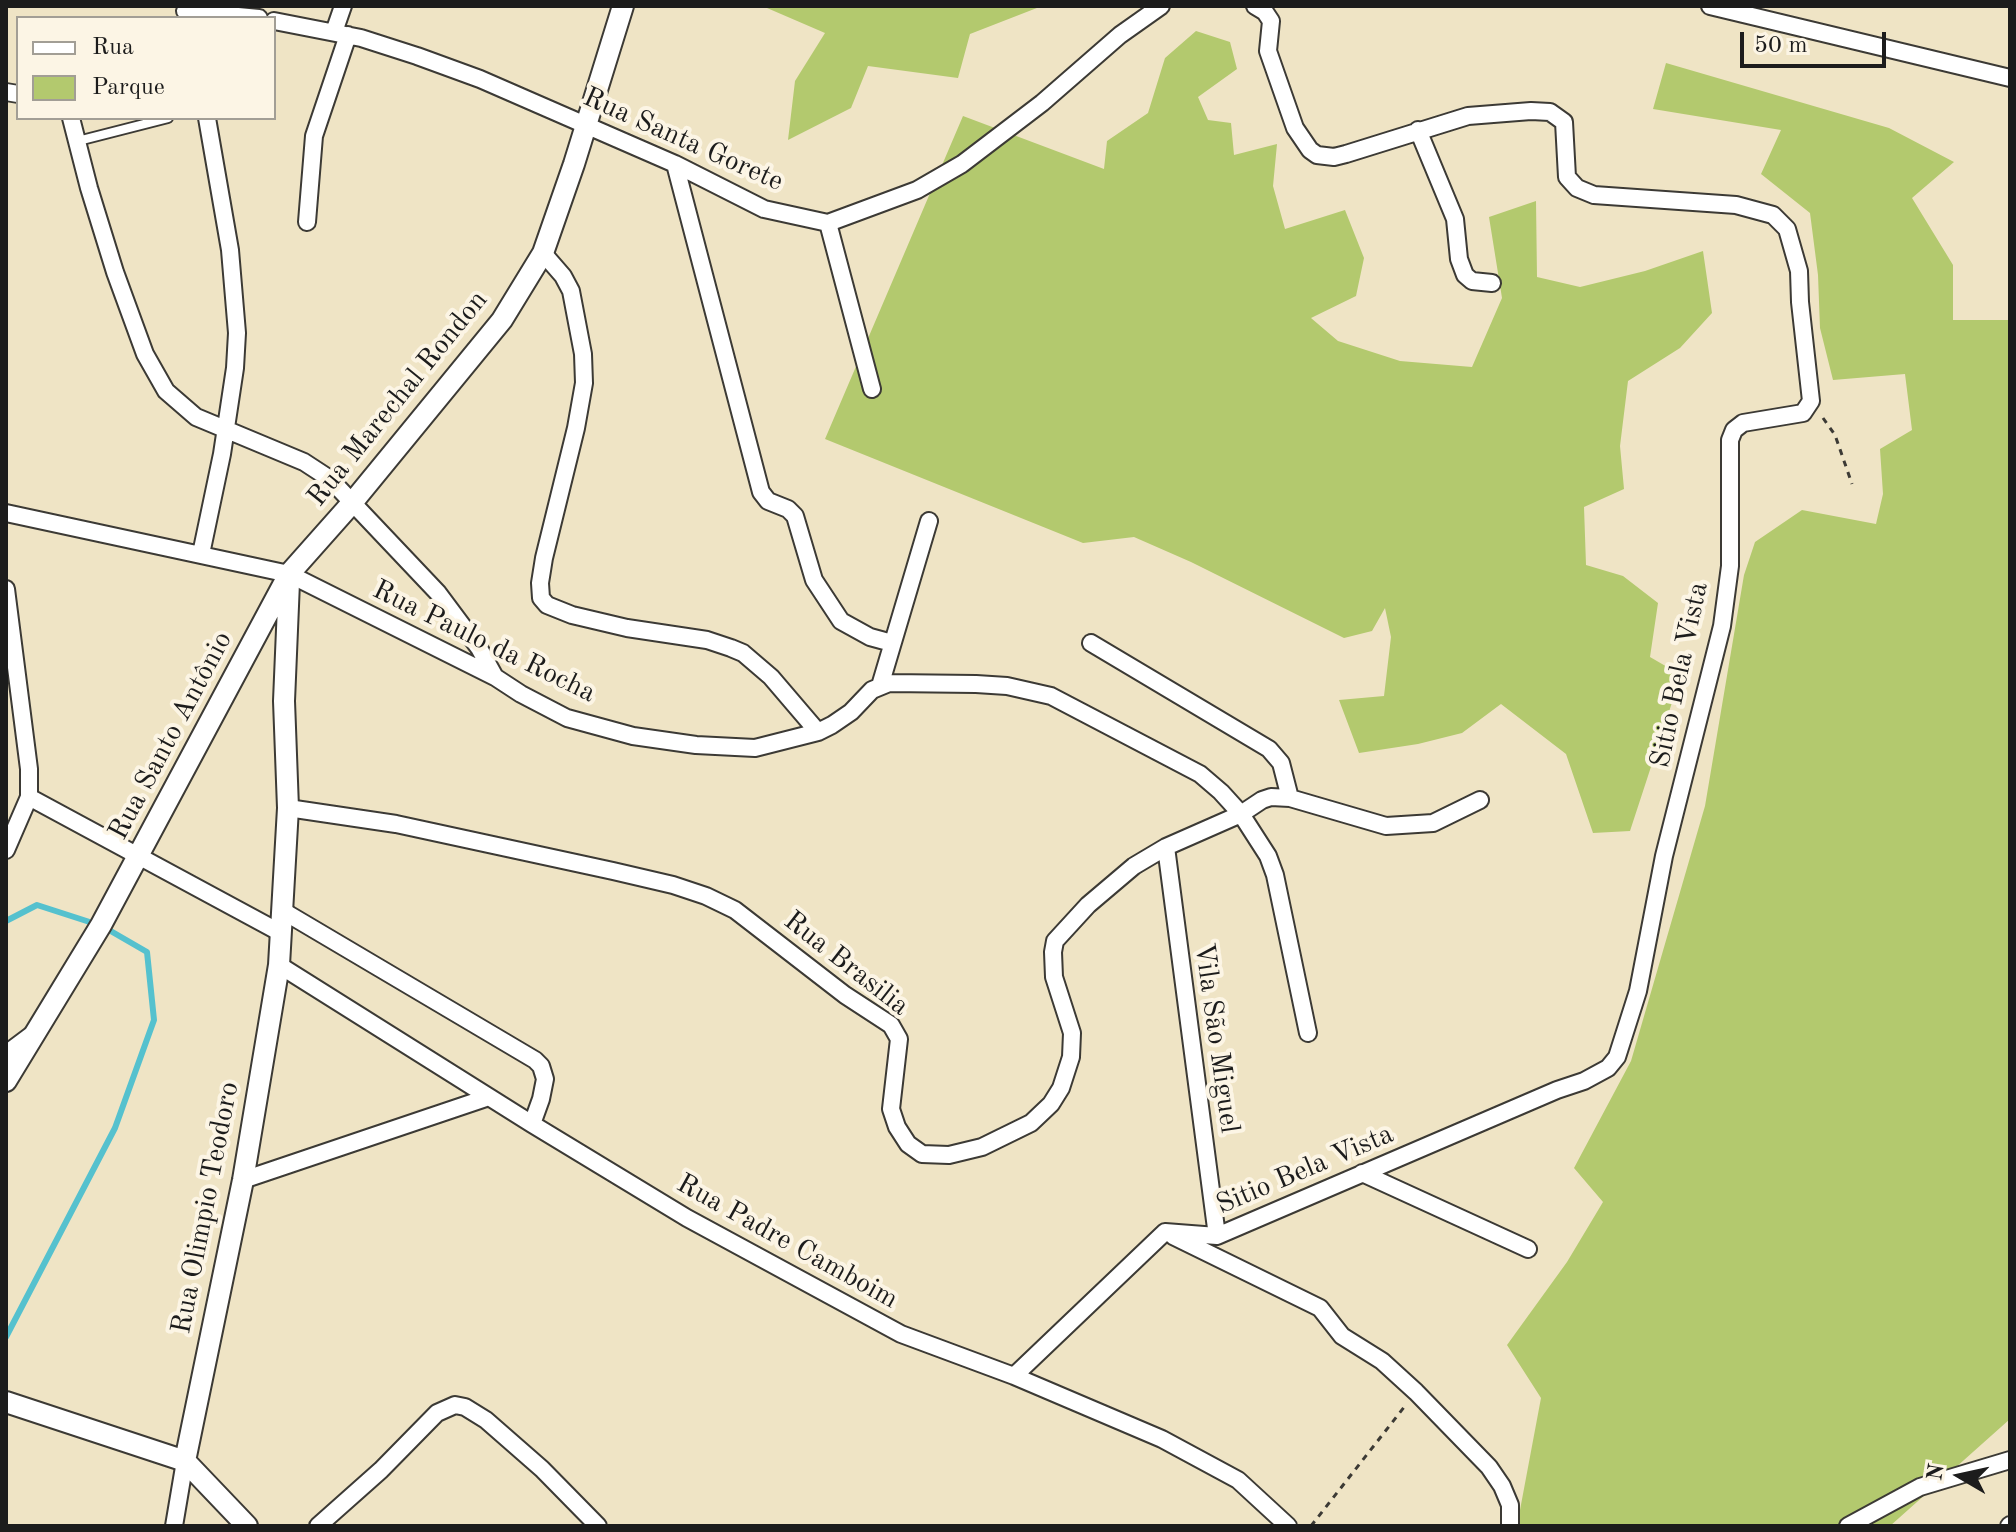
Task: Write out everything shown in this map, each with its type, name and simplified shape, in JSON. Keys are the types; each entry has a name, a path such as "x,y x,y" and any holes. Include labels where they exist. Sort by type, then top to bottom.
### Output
{"street":[{"path":"307,222 314,136 341,34 343,6"},
{"name":"Rua Marechal Rondon","path":"289,574 352,503 502,320 543,253 623,6"},
{"path":"872,389 828,223 917,190 962,164 1032,111 1109,44 1161,6"},
{"path":"1255,6 1265,12 1271,21 1268,51 1295,128 1317,155 1334,157 1468,116 1550,112 1560,116 1564,122 1567,177 1577,188 1594,195 1736,205 1773,215 1787,229 1797,263 1811,401"},
{"path":"1710,6 2010,78"},
{"path":"184,12 234,16"},
{"name":"Rua Santa Gorete","path":"276,21 341,34 417,56 480,79 675,164 764,209 828,223"},
{"path":"72,120 115,272 154,374 179,404 196,417 304,462 330,479 438,593 479,648 495,677"},
{"path":"201,554 218,475 235,368 237,333 230,250 207,120"},
{"path":"1418,130 1455,219 1462,270 1472,281 1492,283"},
{"path":"675,164 761,492 768,501 788,509 795,516 814,580 841,621 870,637 892,643"},
{"path":"543,253 563,276 571,291 583,354 584,383 544,558 541,598 555,609 572,615 639,630 707,640 743,653 771,677 818,732"},
{"name":"Sitio Bela Vista","path":"1165,1232 1217,1236 1584,1081 1608,1068 1617,1057 1638,991 1664,856 1722,626 1730,566 1730,440 1734,430 1743,423 1803,413 1811,401"},
{"name":"Rua Paulo da Rocha","path":"6,513 289,574 495,677 567,718 633,736 696,745 755,748 818,732 842,720 880,686"},
{"path":"880,686 929,521"},
{"name":"Rua Olimpio Teodoro","path":"185,1461 243,1180 279,965 288,808 284,701 289,574"},
{"name":"Rua Santo Antônio","path":"6,1081 101,925 289,574"},
{"path":"6,589 29,769 29,797 6,850"},
{"path":"1091,643 1269,749 1281,763 1290,798 1386,826 1433,823 1480,800"},
{"path":"880,686 889,683 976,684 1007,686 1051,696 1200,774 1241,814 1268,856 1275,875 1308,1033"},
{"path":"29,797 281,933"},
{"name":"Rua Brasilia","path":"288,808 396,824 613,871 673,885 735,910 845,995 891,1025 899,1039 892,1100 897,1127 908,1144 922,1154 949,1155 982,1147 1031,1123 1051,1104 1067,1076 1072,1033 1054,977 1053,952 1055,941 1088,905 1120,876 1166,847 1241,814 1262,800 1290,798"},
{"name":"Vila São Miguel","path":"1166,847 1217,1236"},
{"path":"283,911 535,1060 541,1066 545,1079 532,1124"},
{"name":"Rua Padre Camboim","path":"279,965 687,1218 901,1334 1014,1376 1162,1439 1238,1480 1288,1526"},
{"path":"6,1054 43,1023"},
{"path":"243,1180 489,1097"},
{"path":"1362,1173 1528,1249"},
{"path":"1014,1376 1165,1232 1320,1308 1342,1336 1365,1349 1416,1392 1489,1467 1510,1505 1510,1526"},
{"path":"6,1402 185,1461 247,1526"},
{"path":"318,1526 447,1406 465,1407 486,1420 542,1469 598,1526"},
{"path":"1848,1526 1920,1487 2010,1460"},
{"path":"174,1526 185,1461"}],"lane":[{"path":"78,141 160,120"}],"path":[{"path":"1811,401 1835,435 1852,484"},
{"path":"1311,1526 1416,1392"}],"green space":[{"path":"768,6 1042,6 970,34 958,78 868,66 851,108 788,140 795,81 825,33"},
{"path":"1196,31 1230,42 1237,69 1198,97 1208,120 1231,123 1234,155 1277,144 1273,186 1285,229 1345,210 1364,258 1356,296 1311,318 1338,341 1400,361 1472,367 1502,298 1489,217 1536,201 1537,277 1580,287 1645,271 1703,251 1712,313 1680,348 1628,381 1620,446 1624,489 1584,507 1586,565 1623,576 1658,603 1650,657 1681,675 1630,831 1593,833 1566,754 1501,704 1462,733 1418,744 1359,753 1339,700 1384,696 1391,637 1385,608 1372,631 1344,638 1134,537 1083,543 825,439 963,116 1104,169 1107,141 1148,113 1165,58"},
{"path":"1666,63 1889,128 1954,162 1912,198 1953,265 1953,320 2010,320 2010,1419 1890,1526 1517,1526 1541,1398 1507,1345 1567,1262 1603,1202 1574,1168 1631,1061 1705,806 1744,575 1755,542 1802,510 1876,524 1883,494 1880,449 1912,430 1905,374 1833,380 1820,328 1818,275 1810,213 1761,174 1781,130 1653,109"}],"waterway":[{"path":"6,921 37,905 102,926 147,952 154,1020 115,1128 6,1337"}]}
